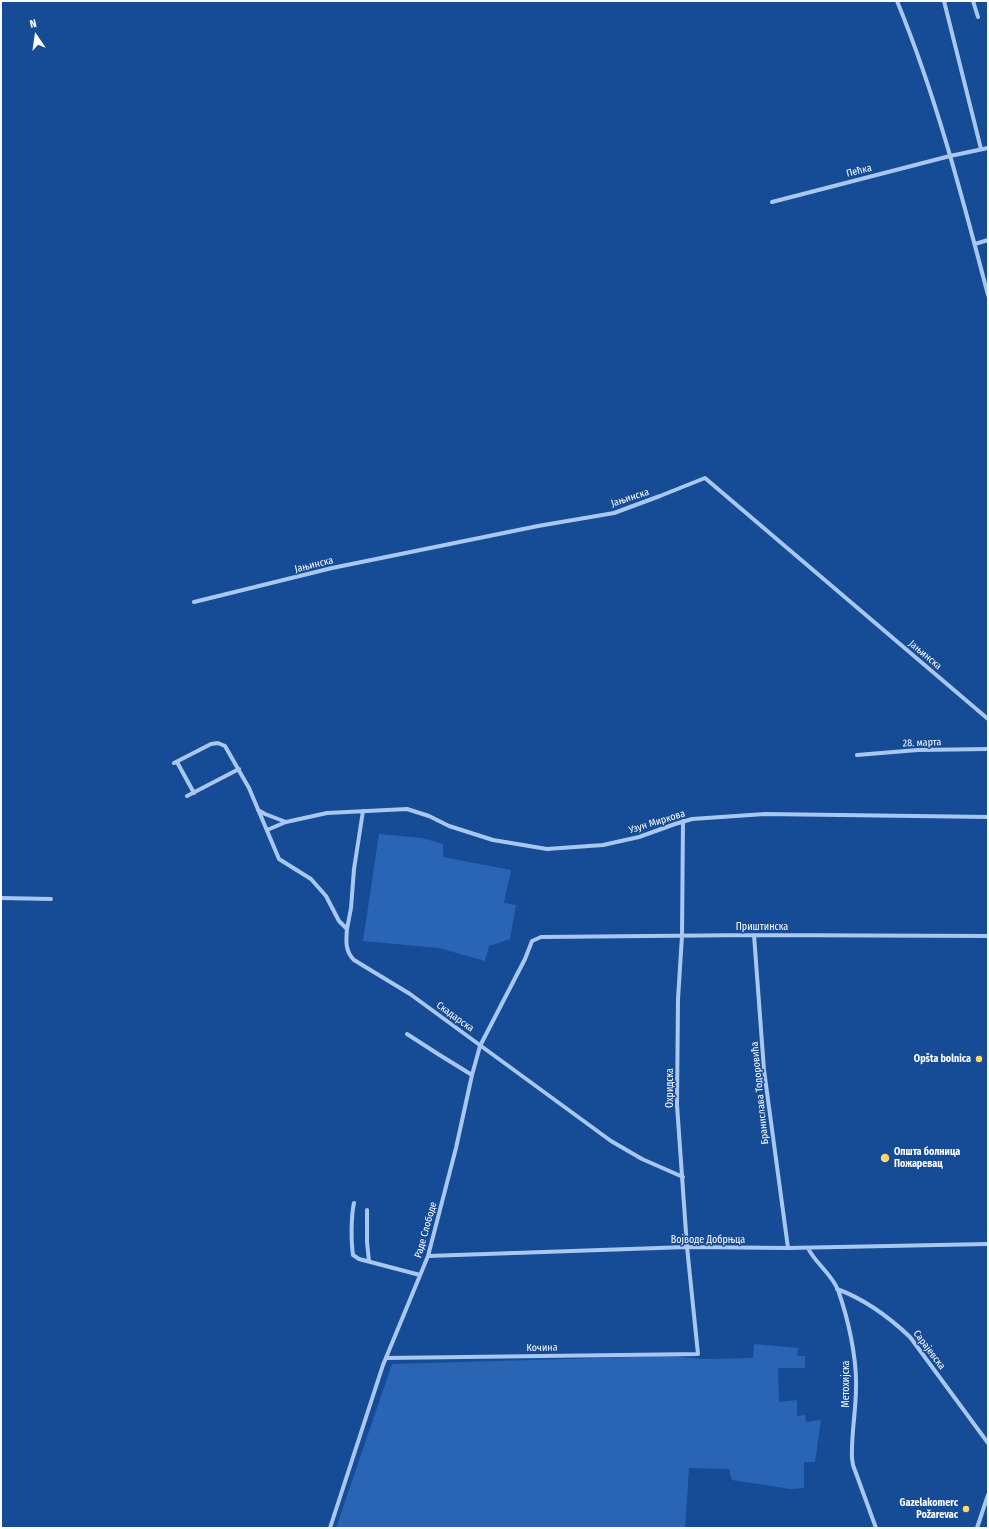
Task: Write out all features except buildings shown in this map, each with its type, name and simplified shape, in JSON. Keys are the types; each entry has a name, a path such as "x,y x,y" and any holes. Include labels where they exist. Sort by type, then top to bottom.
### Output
{"street":[{"path":"897,1 922,66 950,156 988,295"},
{"path":"944,1 981,150"},
{"path":"973,1 978,17"},
{"name":"Пећка","path":"772,202 950,156 988,148"},
{"path":"975,244 988,240"},
{"name":"Јањинска","path":"194,602 332,568 538,526 614,513 705,478 988,719"},
{"path":"194,793 176,762 211,744 218,743 225,746 239,769 279,859 311,879 326,896 339,922 347,929"},
{"name":"28. марта","path":"858,755 918,750 988,749"},
{"path":"187,796 239,769"},
{"name":"Узун Миркова","path":"267,830 286,822 327,813 407,809 429,816 449,826 493,840 547,849 603,845 639,837 692,819 764,814 988,817"},
{"path":"258,810 286,822"},
{"name":"Скадарска","path":"363,811 347,929 346,946 349,954 354,960 410,994 611,1141 642,1159 683,1177"},
{"name":"Охридска","path":"683,821 682,936 678,999 678,1105 687,1247 698,1354"},
{"path":"1,898 51,898"},
{"name":"Приштинска","path":"536,939 541,937 754,935 988,936"},
{"name":"Бранислава Тодоровића","path":"754,935 764,1070 788,1248"},
{"name":"Раде Слободе","path":"330,1528 387,1358 428,1256 456,1148 480,1046 525,959 532,941 536,939"},
{"path":"407,1034 472,1075"},
{"path":"354,1203 352,1214 353,1255 359,1259 420,1275"},
{"path":"367,1210 367,1242 369,1261"},
{"name":"Војводе Добрњца","path":"428,1256 687,1247 808,1248 988,1244"},
{"name":"Метохијска","path":"808,1248 832,1279 837,1289 854,1356 856,1387 852,1458 853,1465 876,1528"},
{"name":"Сарајевска","path":"837,1289 851,1294 894,1322 910,1337 988,1443"},
{"name":"Кочина","path":"387,1358 698,1354"},
{"path":"977,1528 988,1495"}],"shaded area":[{"path":"379,834 422,838 443,844 443,857 511,870 504,903 516,905 510,939 489,946 485,961 439,948 363,941"},
{"path":"754,1344 798,1348 797,1356 805,1356 805,1368 778,1368 779,1402 797,1400 797,1416 805,1415 806,1422 821,1420 815,1462 804,1462 804,1488 790,1489 732,1480 729,1469 689,1468 685,1528 336,1528 392,1364 670,1356 703,1359 753,1358"}],"place":[{"name":"Opšta bolnica","path":"979,1059"},
{"name":"Општа болница Пожаревац","path":"885,1158"},
{"name":"Gazelakomerc Požarevac","path":"966,1509"}]}
